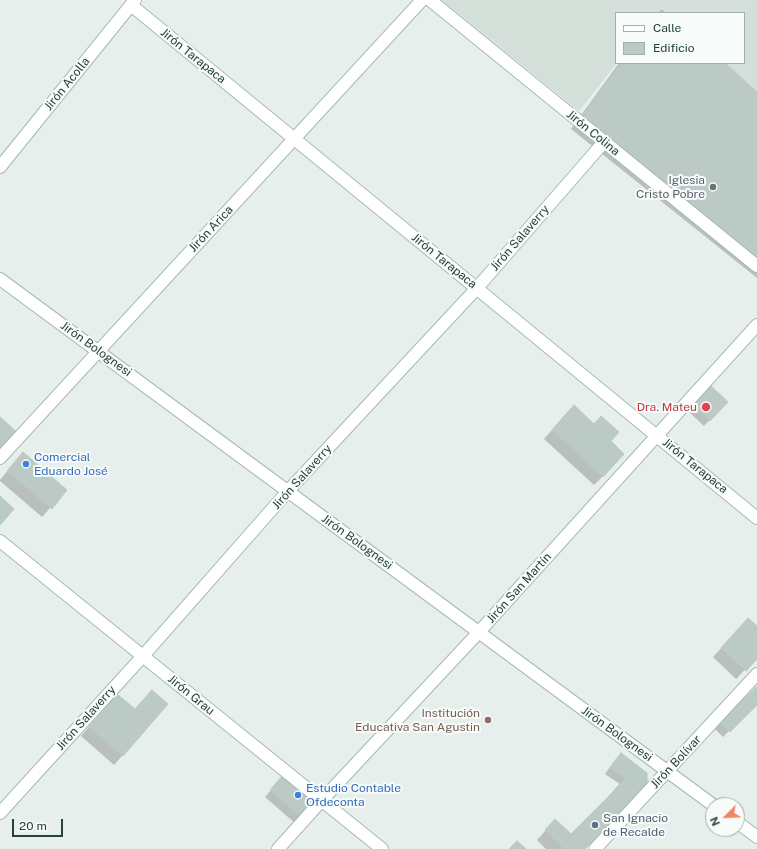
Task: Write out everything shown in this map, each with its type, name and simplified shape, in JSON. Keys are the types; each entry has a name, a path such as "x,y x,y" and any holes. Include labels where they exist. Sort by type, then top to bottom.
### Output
{"street":[{"name":"Jirón Arica","path":"0,458 422,0"},
{"name":"Jirón Colina","path":"430,0 757,266"},
{"name":"Jirón Tarapaca","path":"133,3 294,139 757,518"},
{"name":"Jirón Acolla","path":"0,168 133,3"},
{"name":"Jirón Salaverry","path":"0,813 143,656 288,491 477,288 604,142"},
{"name":"Jirón Bolognesi","path":"0,279 705,799"},
{"name":"Jirón San Martín","path":"278,849 479,632 757,325"},
{"name":"Jirón Grau","path":"0,541 382,849"},
{"name":"Jirón Bolívar","path":"595,849 757,674"},
{"path":"745,828 757,837"}],"shaded area":[{"path":"442,0 757,0 757,92 726,64 745,64 745,12 667,12 662,8 658,12 615,12 615,64 616,64 579,111"}],"building":[{"name":"Iglesia Cristo Pobre","path":"620,64 726,64 757,92 757,257 582,116"},
{"path":"711,386 728,402 710,421 693,405"},
{"path":"574,405 594,424 601,416 619,432 611,441 624,454 603,477 552,430"},
{"path":"0,417 19,434 0,456"},
{"path":"23,452 67,490 52,509 7,471"},
{"path":"0,496 14,509 0,525"},
{"path":"748,618 757,626 757,659 746,671 721,648"},
{"path":"756,687 757,705 730,732 720,723"},
{"path":"152,690 168,704 123,756 89,727 117,694 135,709"},
{"path":"621,753 647,773 647,785 623,810 609,796 625,778 610,768"},
{"path":"283,775 316,803 303,819 270,790"},
{"name":"San Ignacio de Recalde","path":"609,796 623,810 585,849 564,849 545,830 555,819 571,834"},
{"path":"517,841 526,849 509,849"}],"place":[{"name":"Iglesia Cristo Pobre","path":"713,187"},
{"name":"Dra. Mateu","path":"706,407"},
{"name":"Comercial Eduardo José","path":"26,464"},
{"name":"Institución Educativa San Agustin","path":"488,720"},
{"name":"Estudio Contable Ofdeconta","path":"298,795"},
{"name":"San Ignacio de Recalde","path":"595,825"}]}
